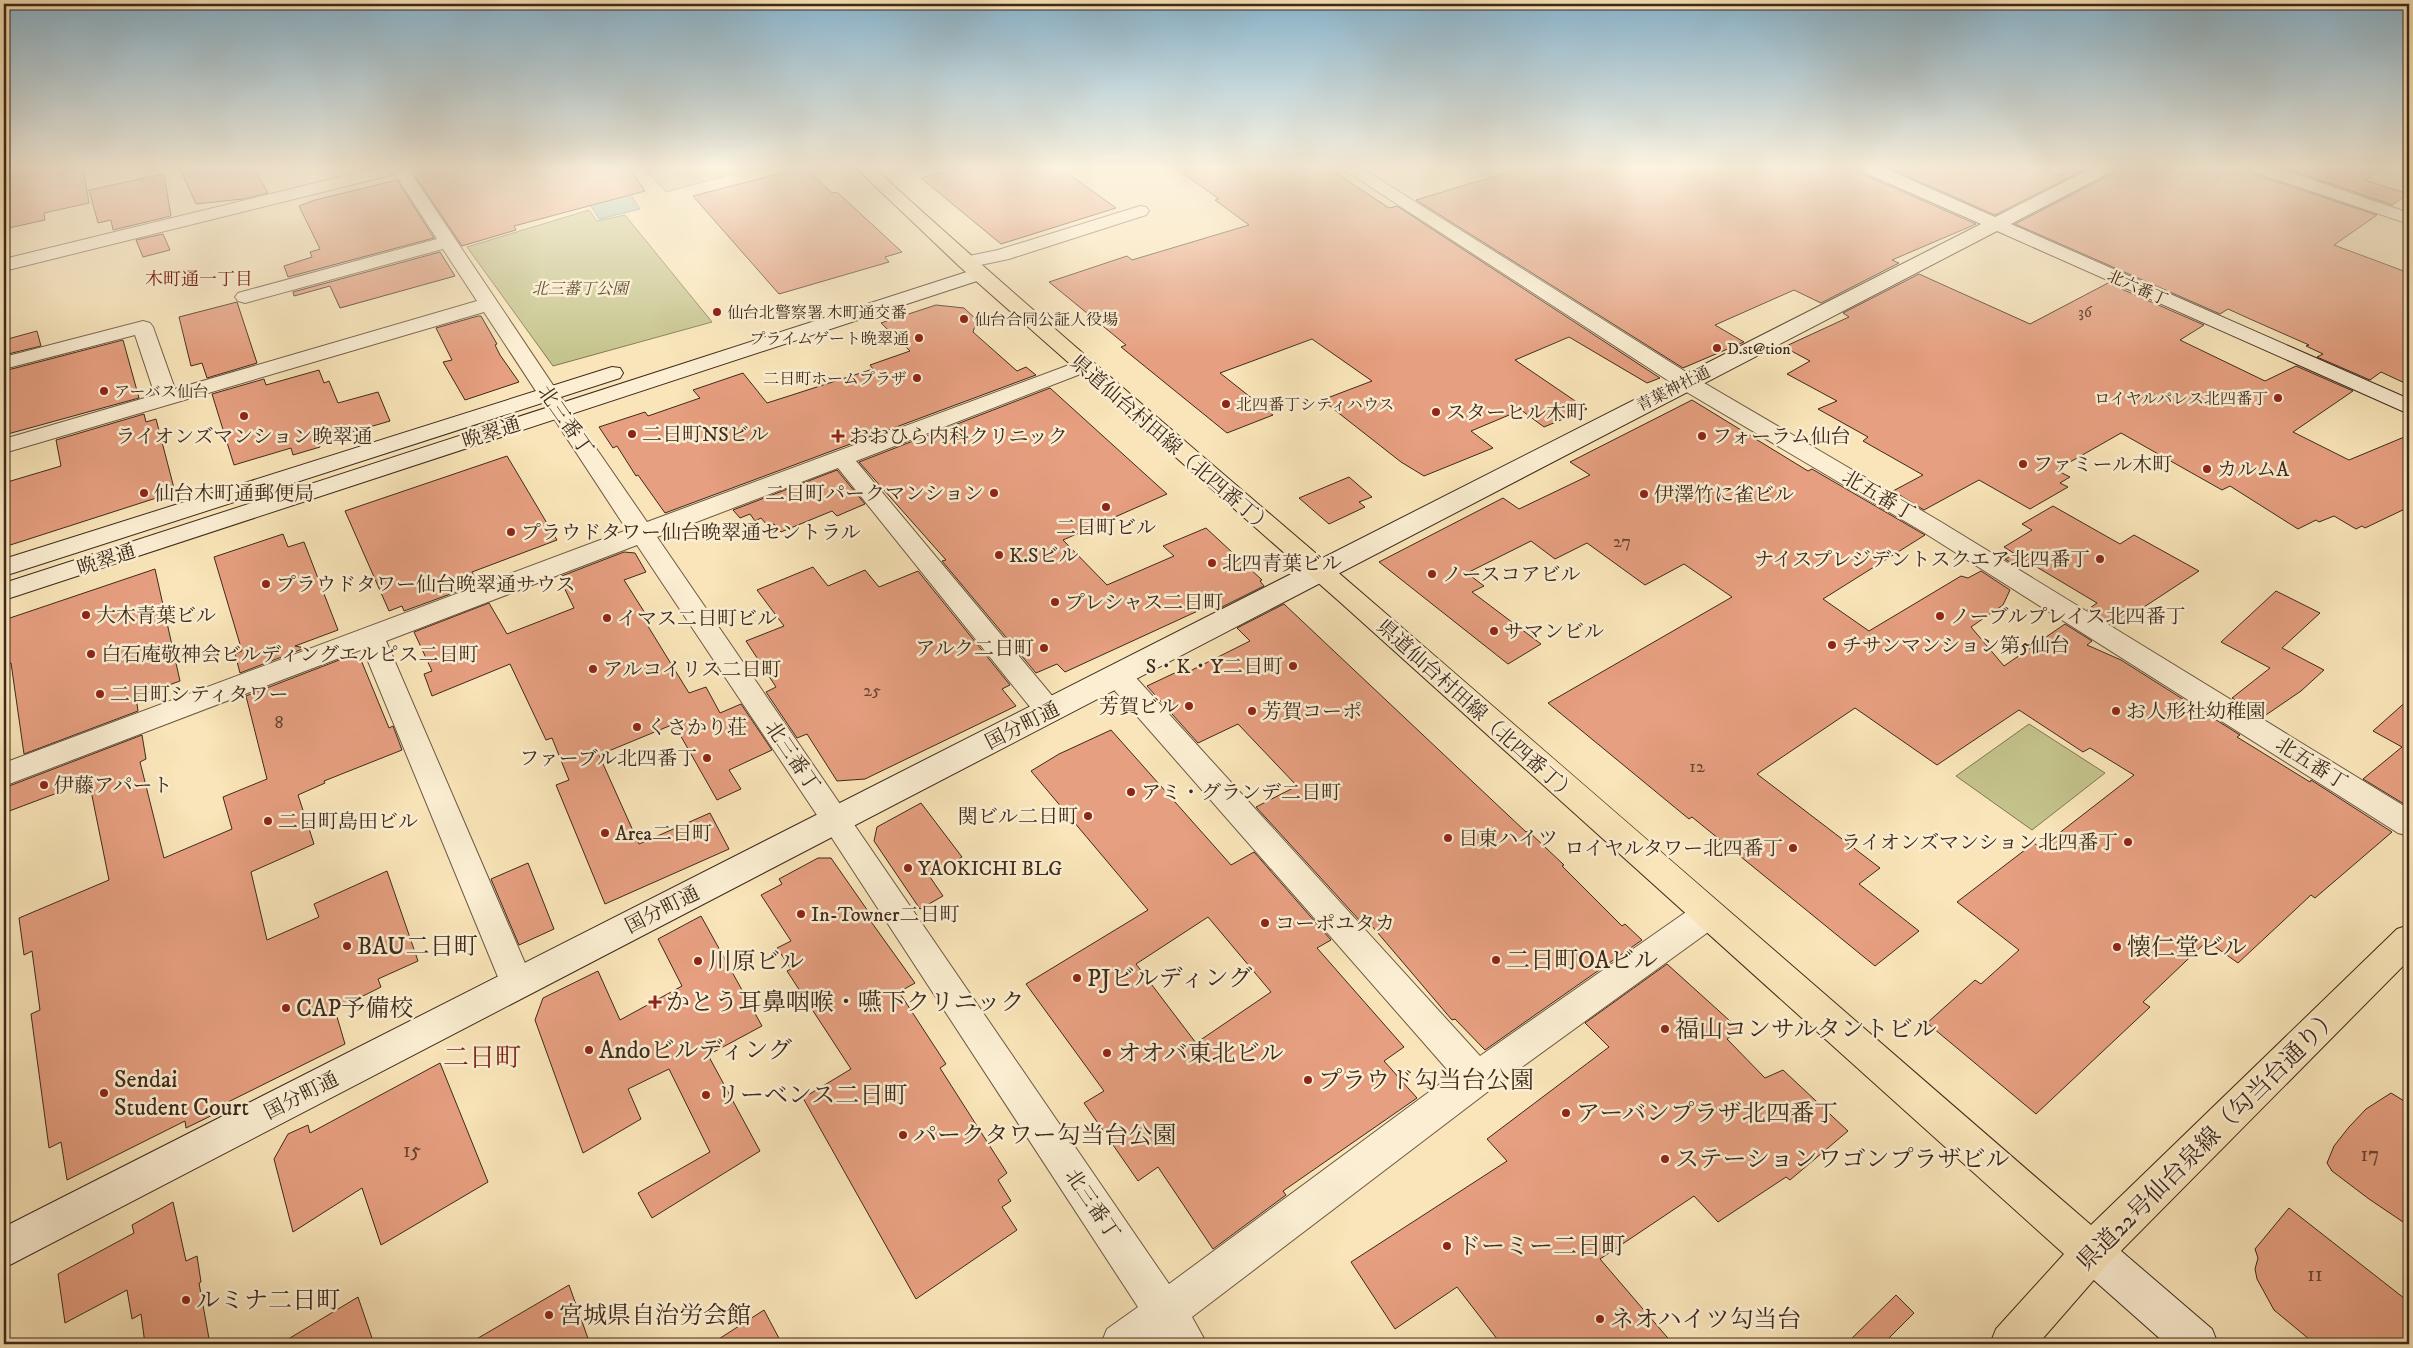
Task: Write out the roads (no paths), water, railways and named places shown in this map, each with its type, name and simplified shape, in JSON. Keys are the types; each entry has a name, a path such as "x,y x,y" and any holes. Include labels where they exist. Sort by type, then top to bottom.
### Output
{"main road":[{"name":"県道仙台村田線（北四番丁）","path":"932,230 1084,366 1319,570 1707,915 2092,1252"},
{"name":"県道22号仙台泉線（勾当台通り）","path":"2011,1344 2092,1252 2409,939"}],"street":[{"path":"4,265 146,230"},
{"name":"北三番丁","path":"441,230 552,402 643,534 1186,1344"},
{"path":"973,268 1002,255 1081,230"},
{"name":"北五番丁","path":"1447,230 1686,382 1932,527 2409,824"},
{"name":"青葉神社通","path":"1319,570 1982,230"},
{"name":"北六番丁","path":"2007,230 2409,407"},
{"path":"245,297 449,242"},
{"name":"晩翠通","path":"4,568 552,402 973,268"},
{"path":"4,446 490,304"},
{"path":"4,363 143,327 167,398"},
{"path":"4,775 1084,366"},
{"name":"晩翠通","path":"4,592 552,402"},
{"path":"842,458 1049,711"},
{"name":"国分町通","path":"4,1248 1118,676 1319,570"},
{"path":"371,636 517,984"},
{"path":"1118,676 1477,1078"},
{"path":"1122,1344 1477,1078 1707,915"},
{"path":"2092,1252 2197,1344"}],"place":[{"name":"仙台北警察署 木町通交番","path":"717,312"},
{"name":"仙台合同公証人役場","path":"964,319"},
{"name":"プライムゲート晩翠通","path":"919,338"},
{"name":"D.st@tion","path":"1717,348"},
{"name":"二日町ホームプラザ","path":"917,378"},
{"name":"アーバス仙台","path":"104,391"},
{"name":"ロイヤルパレス北四番丁","path":"2278,398"},
{"name":"北四番丁シティハウス","path":"1226,404"},
{"name":"スターヒル木町","path":"1436,412"},
{"name":"ライオンズマンション晩翠通","path":"244,416"},
{"name":"二日町NSビル","path":"632,434"},
{"name":"おおひら内科クリニック","path":"838,436"},
{"name":"フォーラム仙台","path":"1702,436"},
{"name":"ファミール木町","path":"2023,464"},
{"name":"カルムA","path":"2207,469"},
{"name":"仙台木町通郵便局","path":"144,493"},
{"name":"二日町パークマンション","path":"994,493"},
{"name":"伊澤竹に雀ビル","path":"1644,494"},
{"name":"二日町ビル","path":"1106,507"},
{"name":"プラウドタワー仙台晩翠通セントラル","path":"511,532"},
{"name":"K.Sビル","path":"999,555"},
{"name":"ナイスプレジデントスクエア北四番丁","path":"2100,559"},
{"name":"北四青葉ビル","path":"1212,563"},
{"name":"ノースコアビル","path":"1432,574"},
{"name":"プラウドタワー仙台晩翠通サウス","path":"266,584"},
{"name":"プレシャス二日町","path":"1055,602"},
{"name":"大木青葉ビル","path":"86,615"},
{"name":"ノーブルプレイス北四番丁","path":"1940,616"},
{"name":"イマス二日町ビル","path":"607,618"},
{"name":"サマンビル","path":"1494,631"},
{"name":"チサンマンション第5仙台","path":"1832,645"},
{"name":"アルク二日町","path":"1044,648"},
{"name":"白石庵敬神会ビルディングエルピス二日町","path":"91,654"},
{"name":"S・K・Y二日町","path":"1293,666"},
{"name":"アルコイリス二日町","path":"593,669"},
{"name":"二日町シティタワー","path":"100,694"},
{"name":"芳賀ビル","path":"1189,706"},
{"name":"芳賀コーポ","path":"1252,711"},
{"name":"お人形社幼稚園","path":"2116,711"},
{"name":"くさかり荘","path":"637,727"},
{"name":"ファーブル北四番丁","path":"707,758"},
{"name":"伊藤アパート","path":"44,785"},
{"name":"アミ・グランデ二日町","path":"1131,792"},
{"name":"関ビル二日町","path":"1088,816"},
{"name":"二日町島田ビル","path":"268,821"},
{"name":"Area二日町","path":"605,833"},
{"name":"日東ハイツ","path":"1448,838"},
{"name":"ライオンズマンション北四番丁","path":"2128,842"},
{"name":"ロイヤルタワー北四番丁","path":"1793,848"},
{"name":"YAOKICHI BLG","path":"908,868"},
{"name":"In-Towner二日町","path":"801,914"},
{"name":"コーポユタカ","path":"1265,923"},
{"name":"BAU二日町","path":"347,946"},
{"name":"懐仁堂ビル","path":"2117,947"},
{"name":"二日町OAビル","path":"1496,960"},
{"name":"川原ビル","path":"698,961"},
{"name":"PJビルディング","path":"1077,978"},
{"name":"かとう耳鼻咽喉・嚥下クリニック","path":"655,1002"},
{"name":"CAP予備校","path":"286,1008"},
{"name":"福山コンサルタントビル","path":"1665,1029"},
{"name":"Andoビルディング","path":"589,1050"},
{"name":"オオバ東北ビル","path":"1107,1053"},
{"name":"プラウド勾当台公園","path":"1308,1080"},
{"name":"Sendai Student Court","path":"104,1093"},
{"name":"リーベンス二日町","path":"706,1095"},
{"name":"アーバンプラザ北四番丁","path":"1566,1113"},
{"name":"パークタワー勾当台公園","path":"903,1135"},
{"name":"ステーションワゴンプラザビル","path":"1665,1159"},
{"name":"ドーミー二日町","path":"1447,1246"},
{"name":"ルミナ二日町","path":"186,1300"},
{"name":"宮城県自治労会館","path":"549,1315"},
{"name":"ネオハイツ勾当台","path":"1600,1319"}],"district":[{"name":"木町通一丁目","path":"199,279"},
{"name":"二日町","path":"482,1057"}],"park label":[{"name":"北三蕃丁公園","path":"580,288"}]}
